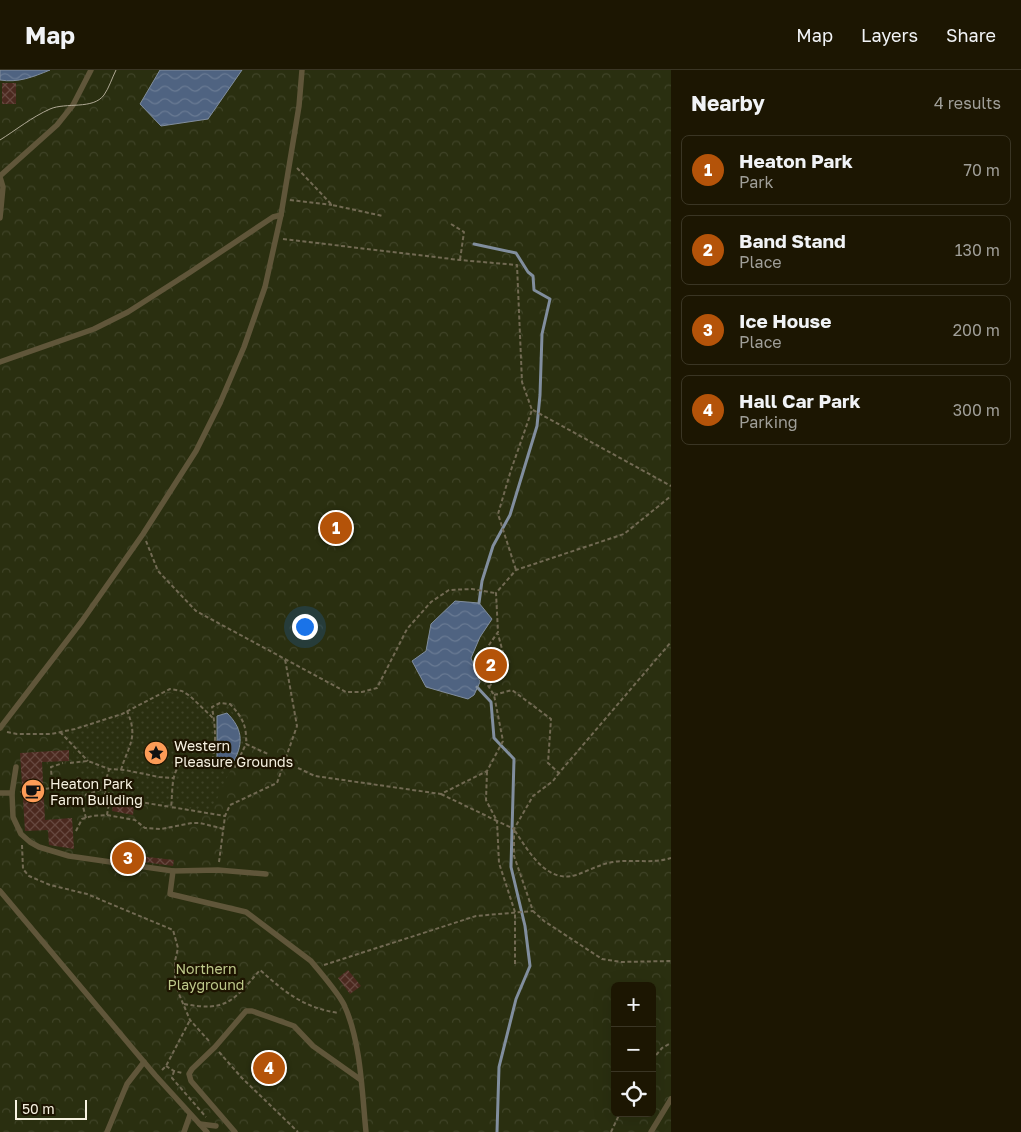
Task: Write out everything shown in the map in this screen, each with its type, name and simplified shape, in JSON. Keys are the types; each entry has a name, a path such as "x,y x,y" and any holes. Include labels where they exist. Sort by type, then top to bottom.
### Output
{"lane":[{"path":"0,218 3,187 0,177 57,125 73,105 91,70"},
{"path":"0,729 82,621 143,534 196,451 220,403 244,347 265,287 284,200 299,106 302,70"},
{"path":"0,362 94,329 128,312 189,274 273,217 281,215"},
{"path":"16,767 12,793 13,817 21,834 39,847 54,852 173,871 218,870 266,874"},
{"path":"0,793 12,793"},
{"path":"173,871 170,894 246,912 311,961 345,1006 357,1048 366,1132"},
{"path":"0,891 190,1116 207,1132"},
{"path":"235,1132 191,1081 189,1074 232,1029 242,1014 246,1012 252,1011 294,1026 313,1046 361,1080"},
{"path":"107,1132 127,1084 144,1062"},
{"path":"652,1132 670,1102"},
{"path":"184,1132 190,1116"},
{"path":"200,1124 217,1129 222,1118"}],"path":[{"path":"290,161 332,205"},
{"path":"284,200 332,205 383,216"},
{"path":"451,224 464,232 460,260"},
{"path":"276,238 517,265 522,382 533,410 671,486"},
{"path":"516,570 498,514 533,410"},
{"path":"489,687 506,664 498,632 496,594 516,570 624,534 671,496"},
{"path":"143,534 158,571 196,611 346,692 362,692 376,688 406,629 431,602 449,590 472,589 496,594"},
{"path":"498,632 475,665 494,695 502,742 487,771 486,800 497,821 499,863 516,912 514,964"},
{"path":"671,642 553,782 533,796 514,829 514,856 533,911 544,921 602,959 622,962 671,961"},
{"path":"218,870 225,816 230,805 277,782 296,726 285,659"},
{"path":"0,729 17,734 51,734 60,732 99,722 127,711 170,689 182,691 190,696 214,719"},
{"path":"494,695 512,690 551,719 548,763 559,773"},
{"path":"171,807 173,778 184,762 212,760 219,768 235,767 246,744 247,729 238,713 230,704 220,703 212,707 215,752 212,760"},
{"path":"121,770 133,741 132,720 127,711"},
{"path":"60,732 88,761 109,769 173,778"},
{"path":"246,744 268,754"},
{"path":"70,763 88,761"},
{"path":"12,793 52,788 51,767 63,763"},
{"path":"298,768 315,776 441,794 514,829 526,849 549,872 558,877 574,876 613,862 659,861 671,858"},
{"path":"107,815 109,802 103,789 109,769"},
{"path":"441,794 487,771"},
{"path":"103,789 115,798 225,816"},
{"path":"86,818 81,799 82,796 103,789"},
{"path":"109,802 115,798"},
{"path":"76,832 82,819 107,815 135,820 145,828 161,829 192,823 224,829"},
{"path":"21,834 23,869 29,876 50,885 86,894 172,930 178,948 175,982 190,1020 242,1078 298,1132"},
{"path":"316,967 476,916 533,911"},
{"path":"183,1004 199,1007 229,1003 260,970 283,991 299,1001 320,1010 339,1013 347,1011"},
{"path":"155,1075 166,1066 190,1020"},
{"path":"656,1055 662,1048 671,1043"},
{"path":"166,1066 174,1071 189,1074"},
{"path":"174,1071 172,1078 217,1129"},
{"path":"611,1132 618,1117"}],"green space":[{"name":"Northern Playground","path":"0,70 671,70 671,1132 0,1132"},
{"name":"Western Pleasure Grounds","path":"171,693 229,707 241,725 243,743 212,810 118,797 75,794 73,750 62,751 60,732 124,716"}],"water":[{"path":"0,70 50,70 25,79 7,81 0,80"},
{"path":"160,70 242,70 208,119 161,126 140,104"},
{"path":"455,601 479,603 492,619 480,637 471,658 480,682 474,695 468,699 426,687 412,661 426,651 431,624"},
{"path":"227,713 236,724 240,741 234,761 226,765 217,761 217,716"}],"building":[{"path":"2,83 16,83 16,104 2,104"},
{"path":"488,659 494,659 498,666 494,673 488,673 484,669 484,663"},
{"name":"Heaton Park Farm Building","path":"69,750 69,761 42,762 45,820 72,818 74,849 49,845 48,830 25,831 20,753"},
{"path":"113,803 134,807 133,815 112,811"},
{"path":"130,855 174,860 173,866 130,860"},
{"path":"348,970 361,986 350,994 338,978"}],"waterway":[{"path":"474,244 516,253 528,272 533,276 534,290 550,299 542,334 537,426 510,515 493,546 482,581 479,603"},
{"path":"477,687 491,702 494,738 514,759 511,867 525,926 530,966 516,999 499,1067 497,1132"}],"tram line":[{"path":"0,140 50,109 93,103 99,100 106,92 116,70"}],"place":[{"name":"Heaton Park","path":"336,528"},
{"name":"Band Stand","path":"491,665"},
{"name":"Western Pleasure Grounds","path":"156,753"},
{"name":"Heaton Park Farm Building","path":"33,791"},
{"name":"Ice House","path":"128,858"},
{"name":"Hall Car Park","path":"269,1068"}]}
